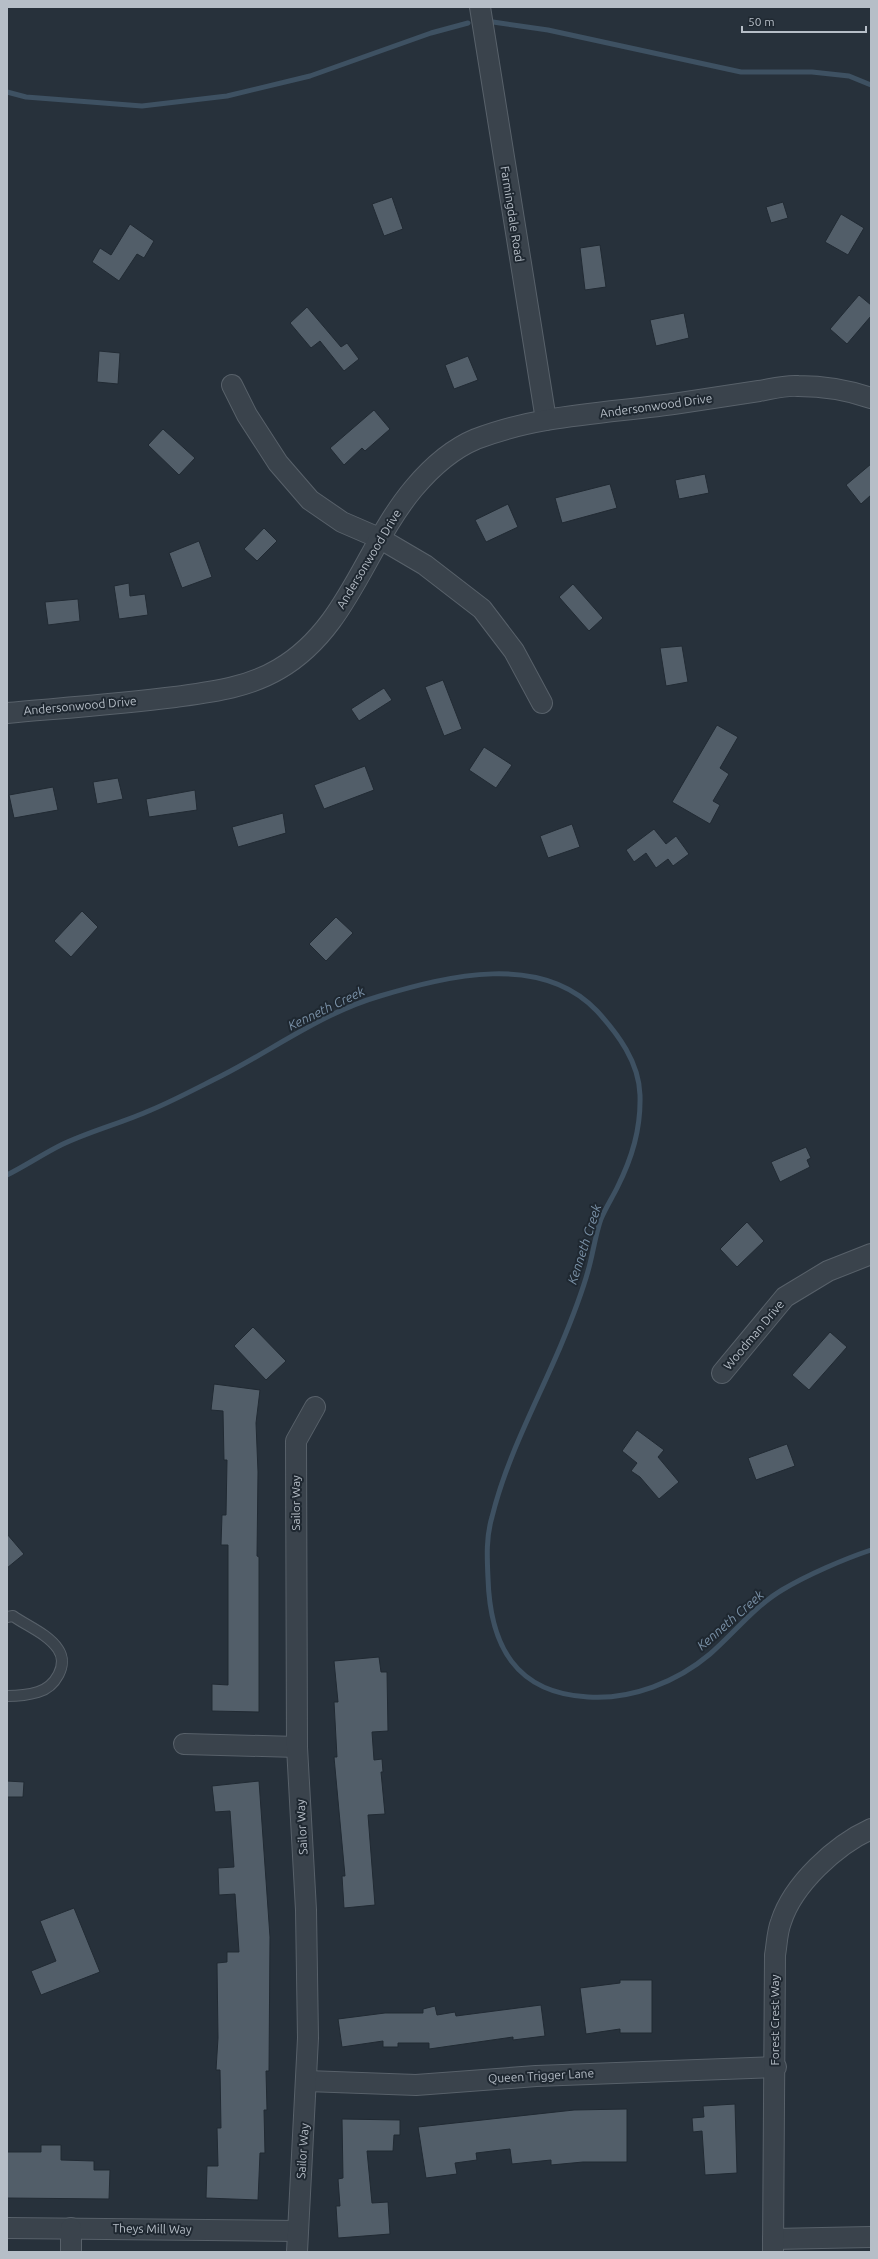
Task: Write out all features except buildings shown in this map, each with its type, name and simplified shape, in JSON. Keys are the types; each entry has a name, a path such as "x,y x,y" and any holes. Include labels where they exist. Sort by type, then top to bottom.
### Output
{"street":[{"name":"Farmingdale Road","path":"480,7 546,420"},
{"path":"232,385 262,439 296,486 310,500 342,522 379,538 425,565 482,609 514,651 542,703"},
{"name":"Andersonwood Drive","path":"7,713 145,701 214,692 253,682 283,667 320,637 349,595 379,538 413,488 432,469 457,449 475,440 546,420 642,409 796,386 831,389 871,398"},
{"name":"Woodman Drive","path":"722,1373 785,1297 828,1271 871,1254"},
{"name":"Sailor Way","path":"297,2252 297,2231 307,2081 306,1910 297,1747 296,1441 315,1407"},
{"path":"184,1744 297,1747"},
{"name":"Forest Crest Way","path":"773,2246 776,2067 775,1955 781,1921 801,1885 824,1860 862,1833 871,1829"},
{"name":"Queen Trigger Lane","path":"307,2081 416,2085 536,2076 776,2067"},
{"name":"Theys Mill Way","path":"7,2228 297,2231"},
{"path":"71,2228 71,2252"},
{"path":"773,2246 871,2237"}],"lane":[{"path":"7,1617 13,1616 49,1639 58,1649 63,1661 61,1672 39,1692 7,1696"}],"waterway":[{"path":"493,22 548,30 741,72 812,72 849,76 871,85"},
{"path":"7,92 26,97 142,106 227,96 310,76 431,33 468,23"},
{"name":"Kenneth Creek","path":"7,1175 72,1140 140,1115 178,1098 242,1065 319,1021 359,1003 406,988 463,976 493,974 521,975 549,981 574,993 597,1011 620,1039 636,1071 639,1083 640,1108 637,1131 631,1154 622,1177 601,1219 588,1271 579,1299 561,1345 514,1451 498,1494 492,1517 487,1555 488,1578 494,1624 501,1644 511,1661 525,1675 542,1686 563,1693 588,1697 604,1697 637,1692 668,1681 697,1664 719,1646 772,1596 826,1568 871,1550"}]}
